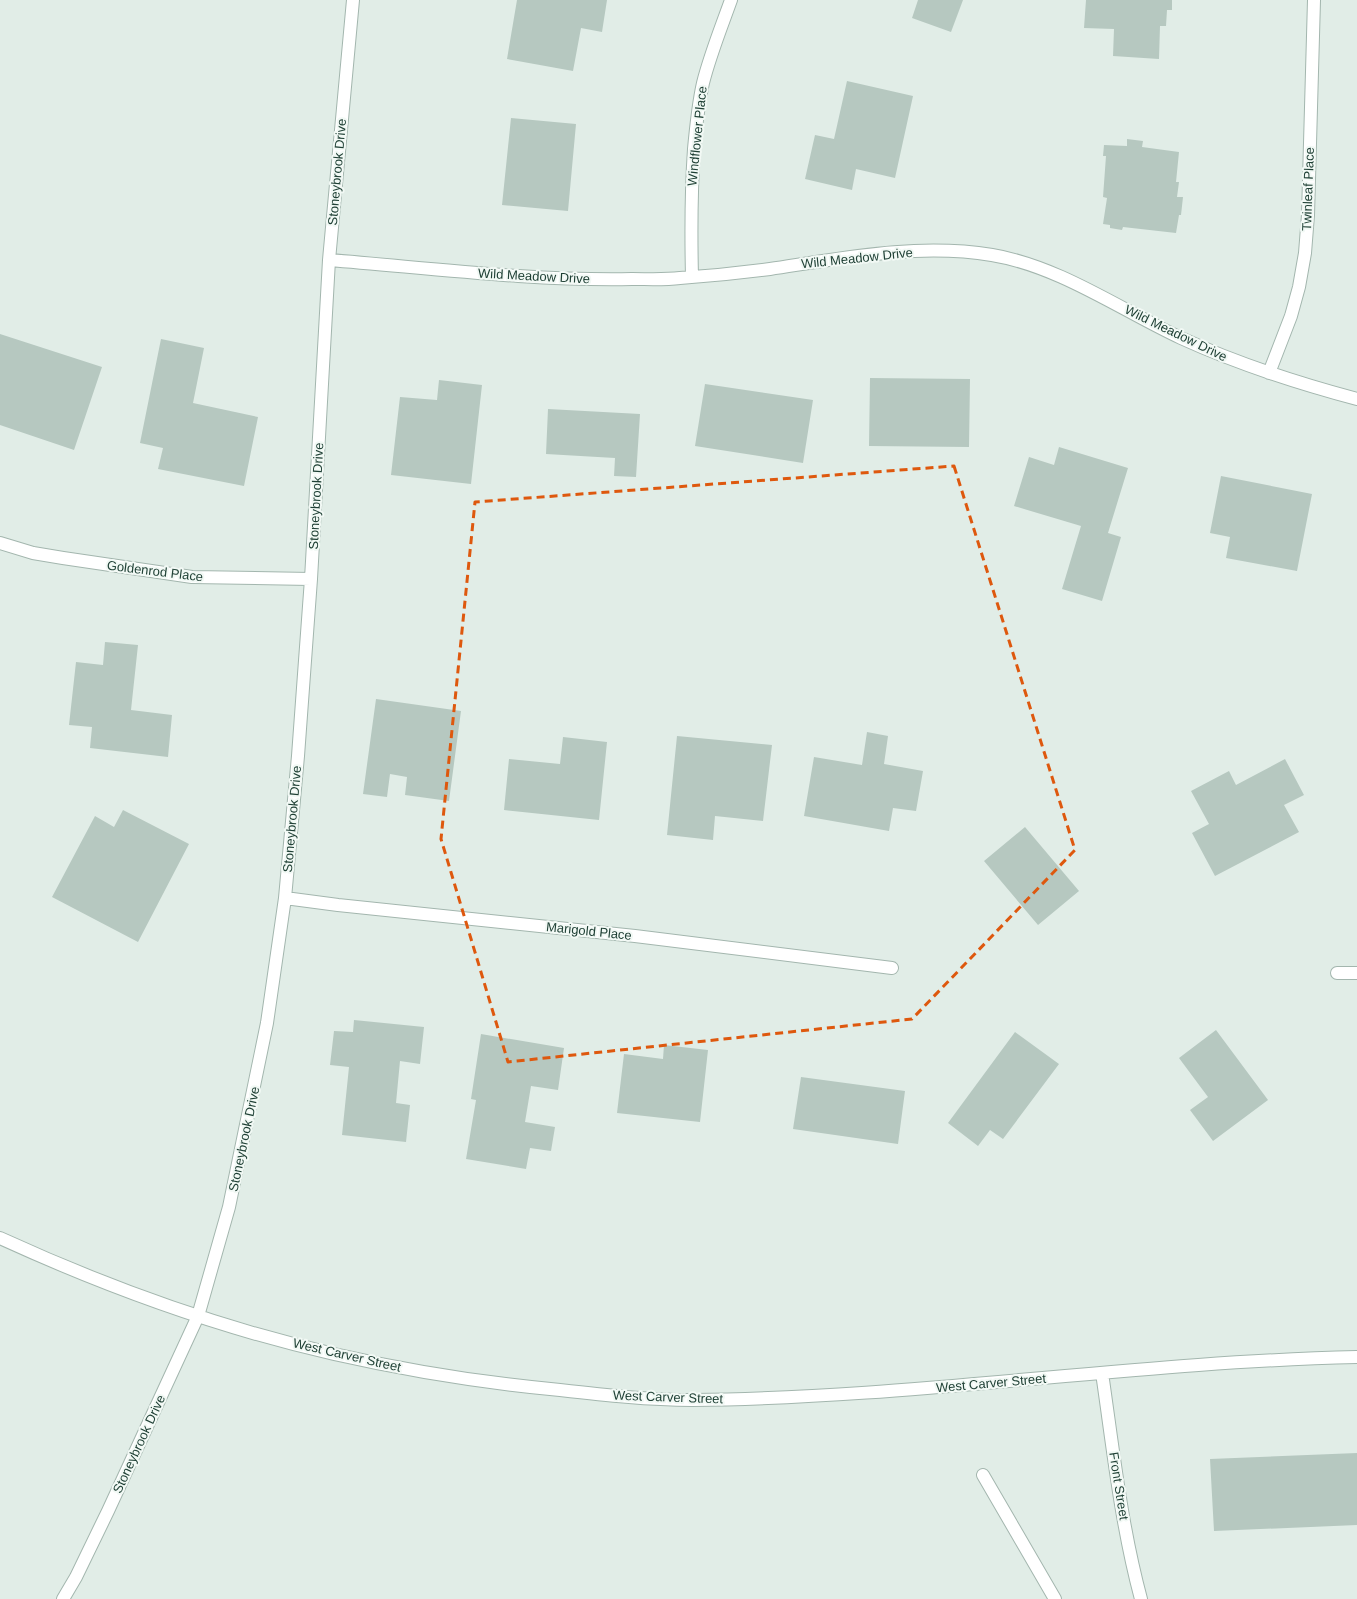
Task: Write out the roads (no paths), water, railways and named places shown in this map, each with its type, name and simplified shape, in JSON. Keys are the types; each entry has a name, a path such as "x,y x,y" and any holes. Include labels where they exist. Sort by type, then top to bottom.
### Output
{"street":[{"name":"Stoneybrook Drive","path":"63,1599 76,1577 108,1511 198,1316 229,1207 267,1023 285,898 311,579 329,260 353,0"},
{"name":"Windflower Place","path":"692,277 690,227 691,189 702,85 710,57 731,0"},
{"name":"Twinleaf Place","path":"1269,373 1293,309 1299,287 1305,253 1308,215 1314,0"},
{"name":"Wild Meadow Drive","path":"329,260 533,278 603,280 692,277 907,252 969,251 997,256 1027,264 1063,278 1180,337 1227,358 1269,373 1357,399"},
{"name":"Goldenrod Place","path":"1,547 63,558 192,577 311,579"},
{"name":"Marigold Place","path":"285,898 338,905 635,936 892,968"},
{"path":"1337,973 1357,973"},
{"name":"West Carver Street","path":"0,1238 44,1258 128,1291 198,1316 333,1354 409,1369 502,1384 607,1395 688,1400 775,1398 878,1393 1282,1359 1357,1357"},
{"name":"Front Street","path":"1102,1373 1122,1506 1135,1577 1141,1599"},
{"path":"983,1476 1055,1599"}]}
